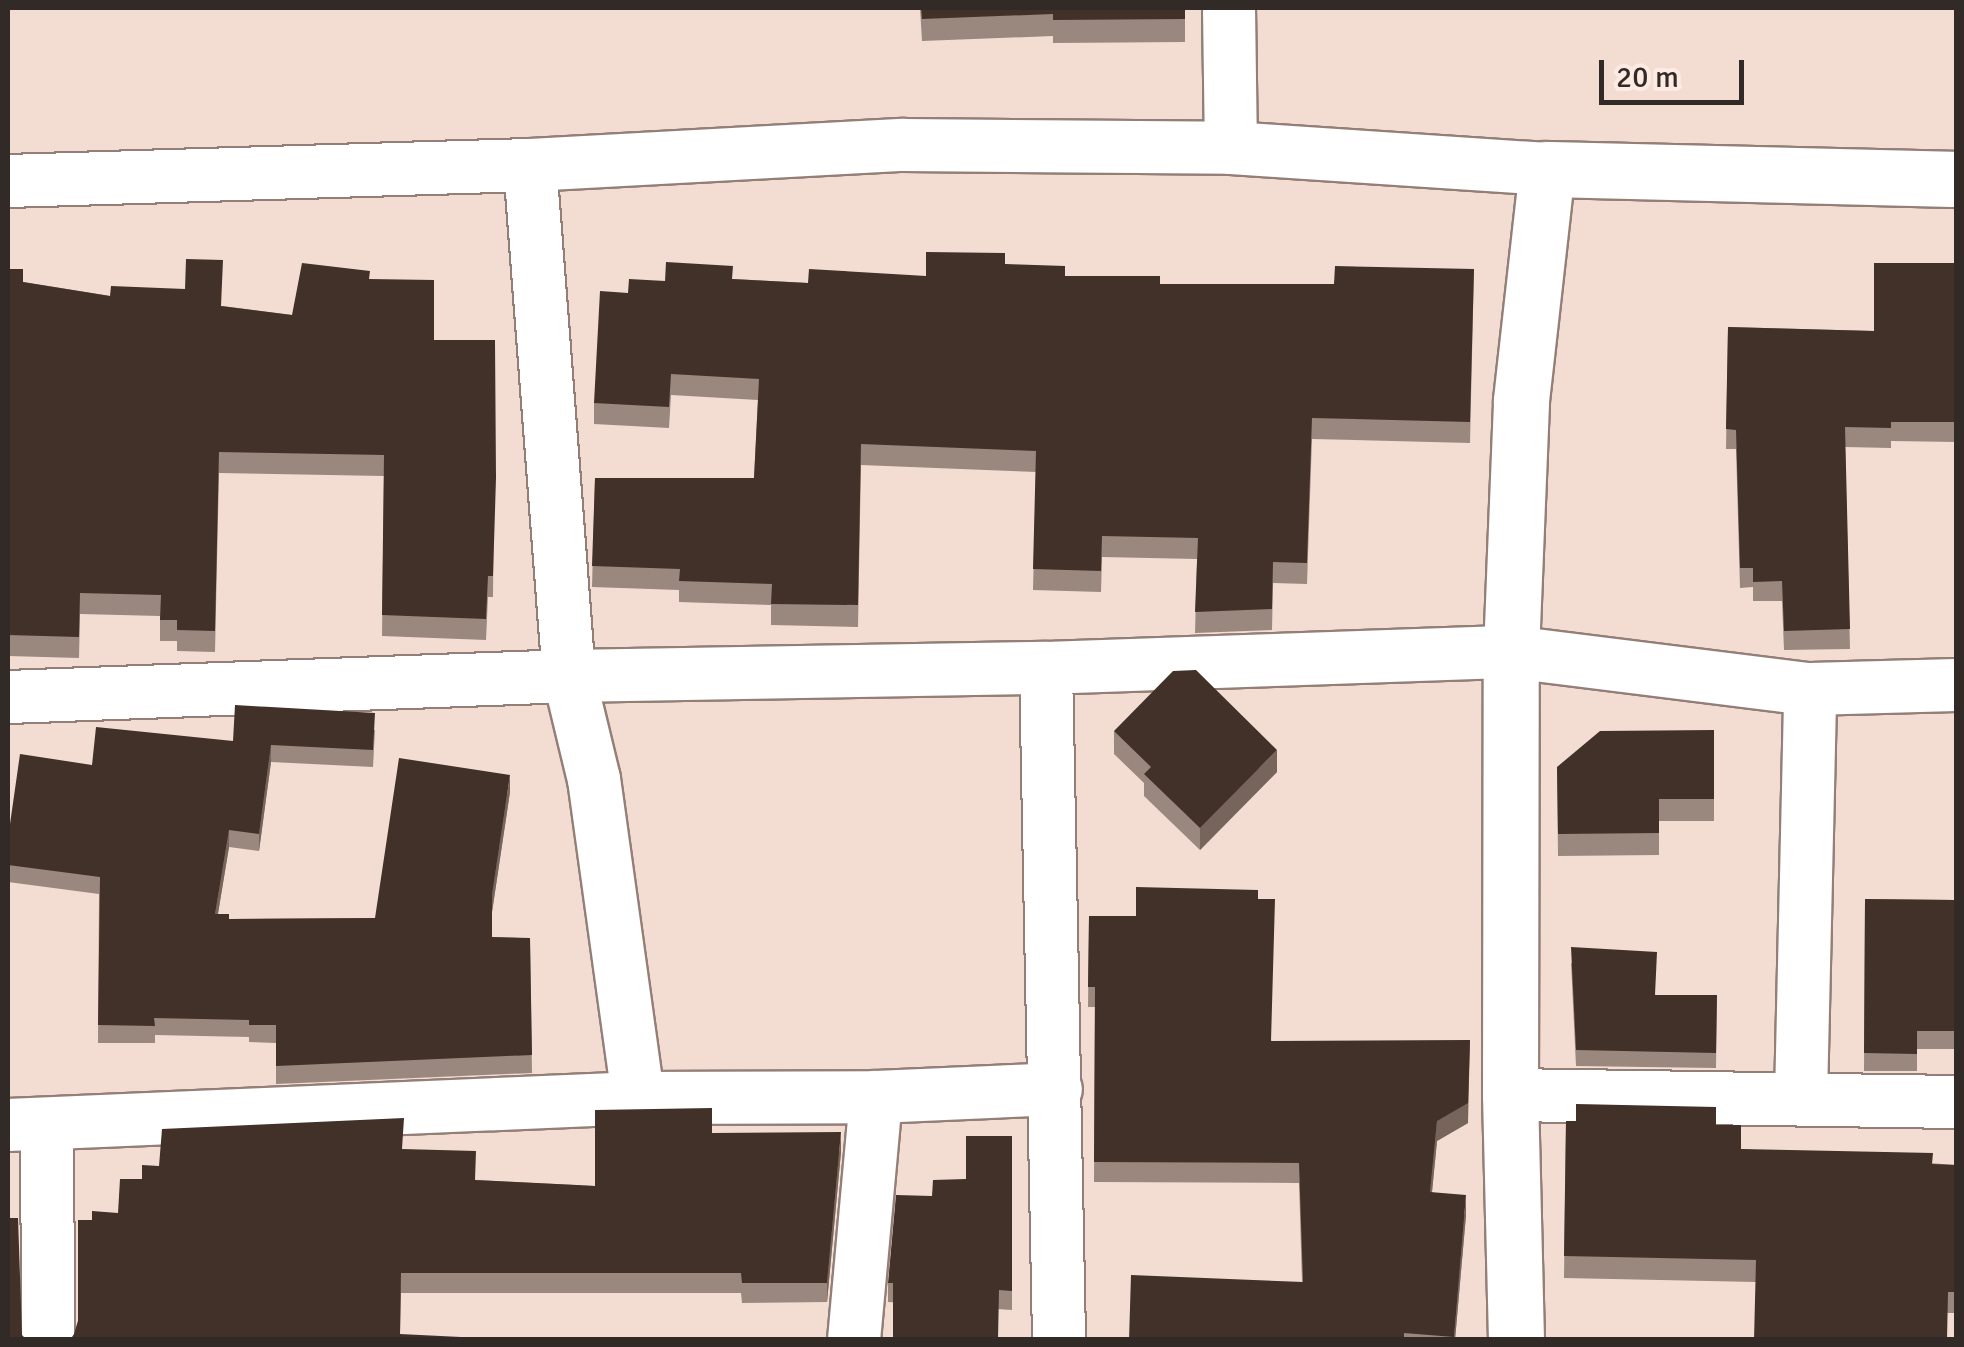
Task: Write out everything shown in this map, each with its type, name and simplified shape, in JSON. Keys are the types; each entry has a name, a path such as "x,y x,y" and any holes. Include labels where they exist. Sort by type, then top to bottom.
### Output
{"street":[{"path":"1230,8 1231,148"},
{"path":"8,181 530,165 903,145 1231,148 1547,169 1956,179"},
{"path":"530,165 569,676 594,779 638,1098"},
{"path":"1516,1340 1510,1095 1511,652 1521,400 1547,169"},
{"path":"8,697 569,676 1046,668 1511,652 1810,690 1956,685"},
{"path":"1046,668 1059,1340"},
{"path":"1800,1098 1810,690"},
{"path":"48,1340 27,1126 638,1098 876,1097 1056,1089"},
{"path":"1510,1095 1956,1102"},
{"path":"854,1340 876,1097"}],"building":[{"path":"921,8 1185,8 1185,19 1053,20 1053,14 922,19"},
{"path":"926,252 1005,253 1005,264 1065,266 1065,276 1160,276 1160,284 1334,284 1335,266 1474,269 1470,422 1312,418 1307,563 1273,562 1272,609 1195,612 1198,538 1102,536 1101,571 1033,569 1036,451 861,444 858,605 771,604 772,584 679,581 680,569 592,566 595,478 754,478 759,379 671,374 669,407 594,403 600,291 628,293 629,279 665,281 666,262 733,266 732,279 808,283 809,269 926,276"},
{"path":"186,259 223,260 221,306 292,315 302,263 370,271 369,279 434,280 434,340 495,340 493,576 488,576 486,619 382,615 384,455 219,452 215,631 177,630 177,620 160,620 161,595 80,593 79,637 8,635 8,269 23,269 23,282 110,296 111,286 185,289"},
{"path":"1874,263 1956,263 1956,422 1891,422 1891,428 1845,427 1850,629 1784,631 1782,581 1753,582 1753,568 1740,568 1736,430 1726,429 1728,327 1874,331"},
{"path":"1196,670 1277,750 1200,828 1144,774 1151,767 1114,731 1173,671"},
{"path":"235,705 375,713 373,750 271,745 259,834 229,830 215,914 229,914 229,919 375,918 399,758 510,775 492,895 492,937 530,938 532,1055 276,1066 276,1025 249,1025 249,1020 154,1018 155,1026 98,1025 100,877 8,865 20,754 92,765 96,727 233,741"},
{"path":"1714,730 1714,799 1659,799 1659,833 1558,834 1557,767 1600,731"},
{"path":"1136,887 1258,890 1258,899 1275,899 1271,1041 1470,1040 1468,1103 1437,1121 1430,1192 1466,1195 1454,1337 1404,1333 1404,1340 1129,1340 1131,1275 1303,1282 1299,1163 1094,1162 1095,987 1088,987 1089,916 1136,916"},
{"path":"1865,899 1956,900 1956,1031 1917,1031 1917,1054 1864,1053"},
{"path":"1571,947 1657,952 1655,995 1717,995 1716,1053 1576,1050"},
{"path":"1576,1104 1716,1107 1716,1125 1741,1125 1741,1149 1933,1153 1932,1164 1956,1165 1956,1292 1948,1292 1947,1340 1754,1340 1756,1260 1564,1256 1566,1121 1576,1121"},
{"path":"712,1108 712,1133 841,1132 827,1283 742,1283 741,1273 401,1273 400,1334 522,1340 70,1340 78,1321 78,1220 92,1220 92,1211 118,1213 120,1179 142,1179 142,1165 159,1166 162,1129 404,1118 402,1149 476,1151 475,1180 595,1186 595,1110"},
{"path":"966,1136 1012,1136 1012,1291 999,1290 998,1340 893,1340 893,1283 888,1283 896,1195 932,1196 933,1180 966,1179"},
{"path":"8,1211 10,1218 18,1218 22,1335 27,1340 8,1340"}]}
